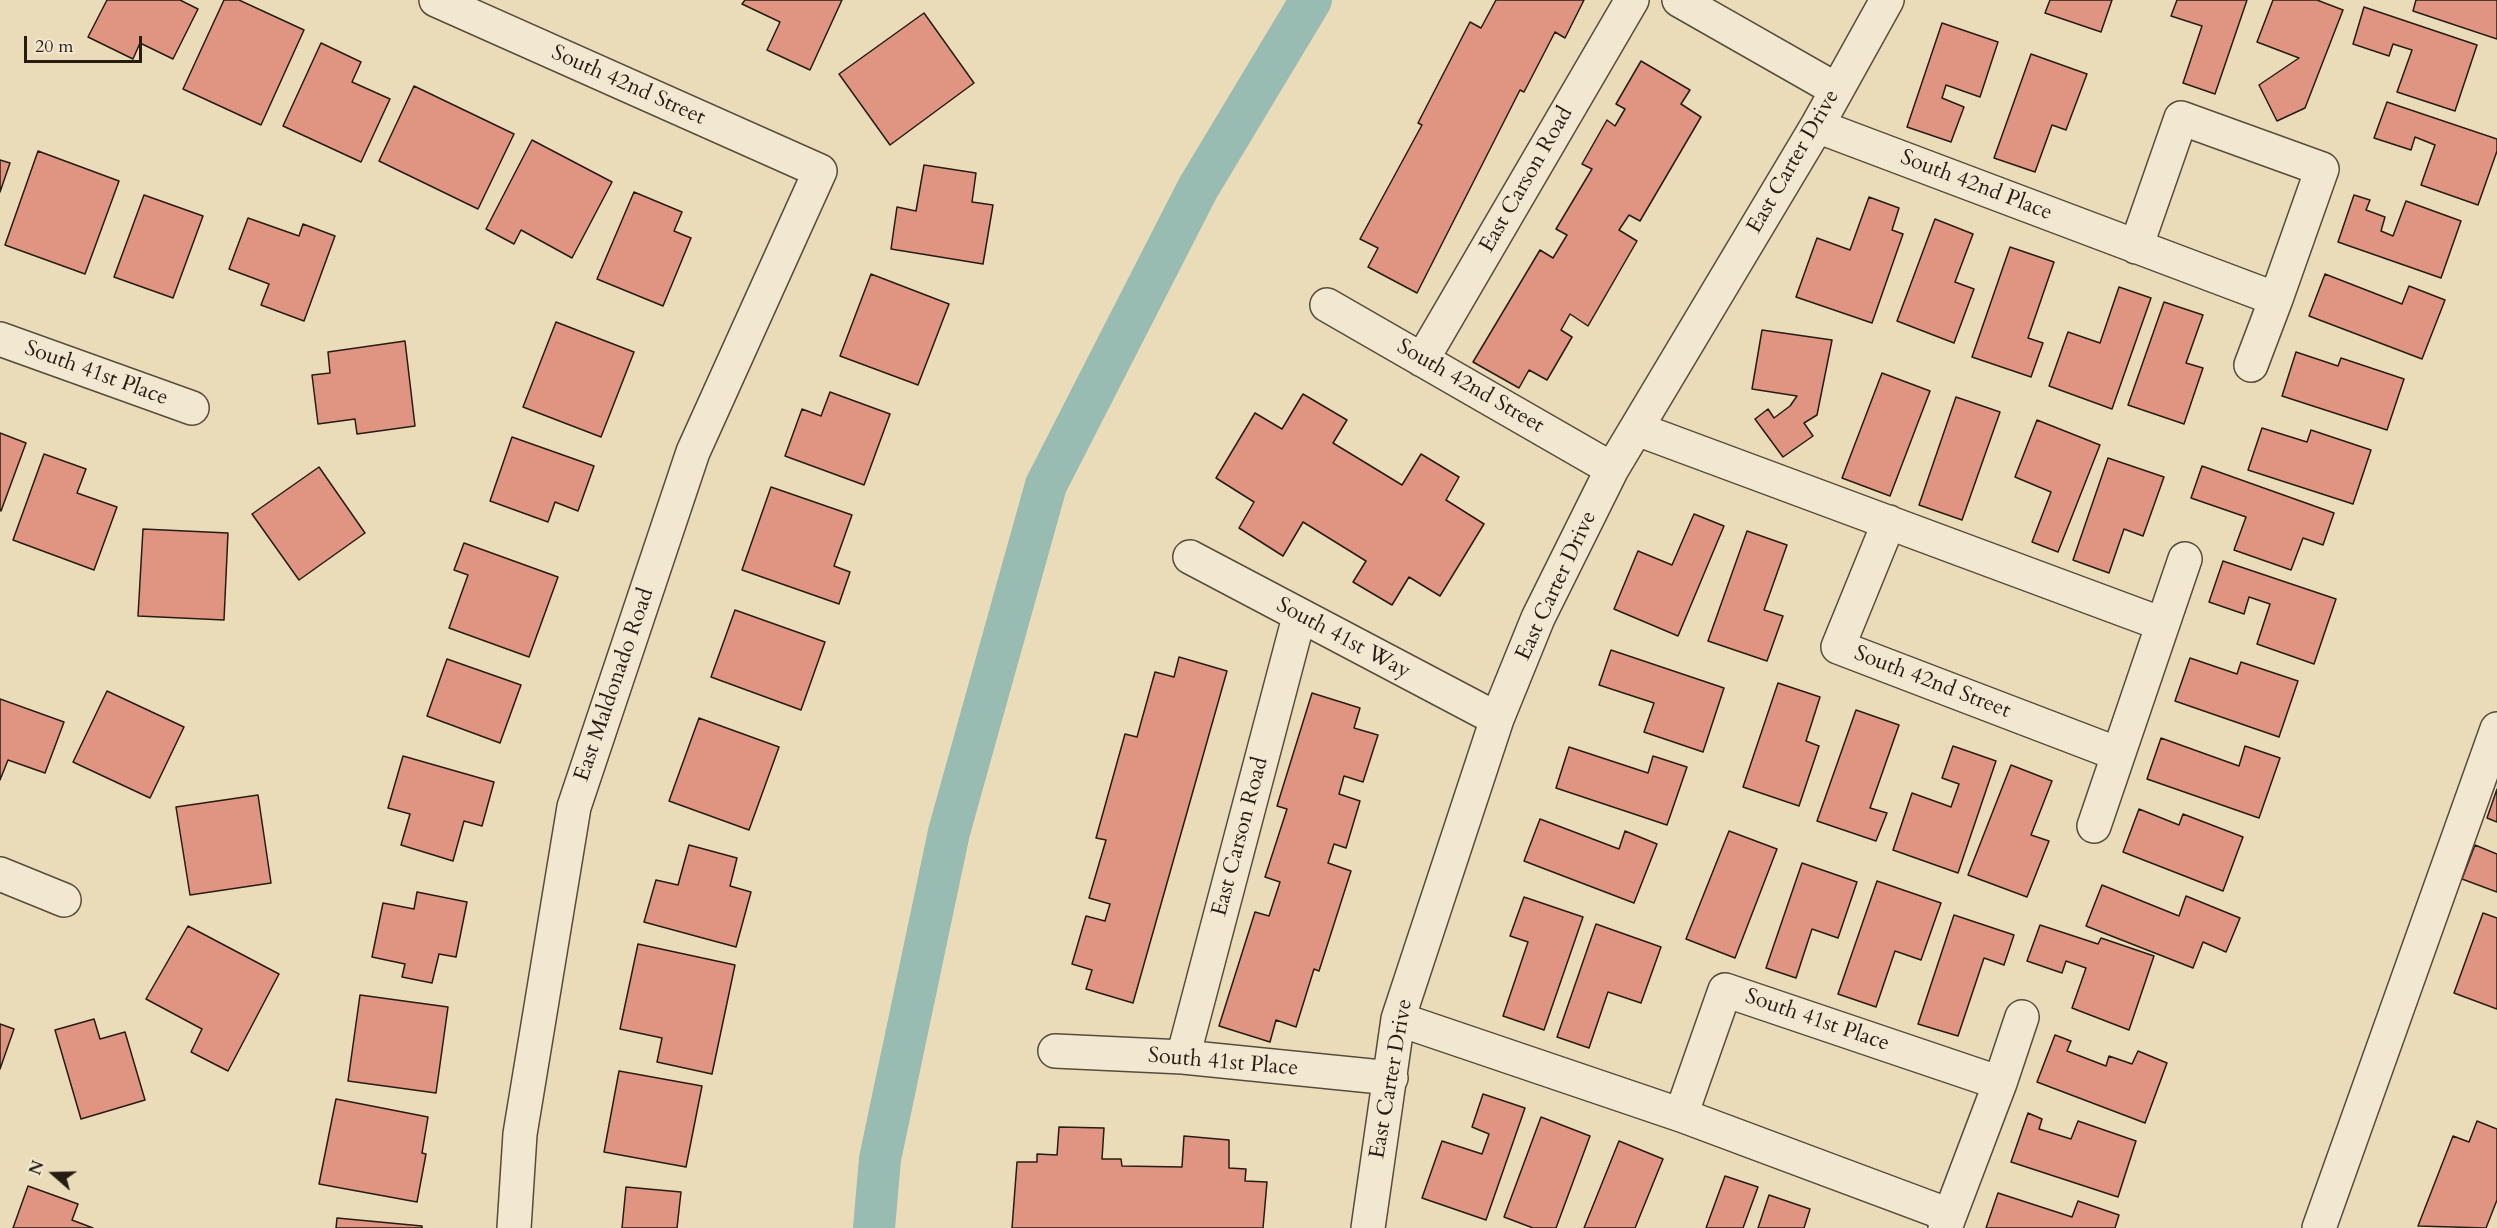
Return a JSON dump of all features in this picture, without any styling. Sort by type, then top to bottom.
[{"type":"street","name":"South 42nd Street","points":[[436,0],[820,171]]},
{"type":"street","name":"East Carson Road","points":[[1422,360],[1632,0]]},
{"type":"street","points":[[1678,0],[1837,90]]},
{"type":"street","name":"East Carter Drive","points":[[1368,1228],[1398,1019],[1497,719],[1539,618],[1612,469],[1817,126],[1887,0]]},
{"type":"street","points":[[2136,247],[2181,118],[2322,169],[2251,365]]},
{"type":"street","name":"South 42nd Place","points":[[1817,126],[2276,299]]},
{"type":"street","name":"East Maldonado Road","points":[[514,1228],[520,1134],[574,807],[693,452],[820,171]]},
{"type":"street","name":"South 42nd Street","points":[[1327,305],[1612,469]]},
{"type":"street","name":"South 41st Place","points":[[0,339],[192,408]]},
{"type":"street","points":[[1637,429],[2162,624]]},
{"type":"street","name":"South 42nd Street","points":[[1888,522],[1838,647],[2118,754]]},
{"type":"street","name":"South 41st Way","points":[[1190,557],[1497,719]]},
{"type":"street","points":[[2094,826],[2185,559]]},
{"type":"street","name":"East Carson Road","points":[[1183,1057],[1299,616]]},
{"type":"street","points":[[2319,1228],[2497,729]]},
{"type":"street","points":[[0,874],[64,900]]},
{"type":"street","name":"South 41st Place","points":[[1681,1115],[1725,990],[2000,1083]]},
{"type":"street","points":[[1398,1019],[1681,1115],[1947,1222],[2000,1083],[2022,1017]]},
{"type":"street","name":"South 41st Place","points":[[1055,1051],[1183,1057],[1391,1078]]},
{"type":"building","points":[[107,0],[180,0],[198,9],[173,59],[140,43],[133,59],[88,37]]},
{"type":"building","points":[[224,0],[239,0],[304,30],[261,125],[183,89]]},
{"type":"building","points":[[745,0],[842,0],[810,70],[767,50],[780,22],[742,4]]},
{"type":"building","points":[[1496,0],[1584,0],[1565,38],[1555,32],[1524,92],[1520,90],[1417,293],[1368,267],[1378,248],[1360,239],[1422,125],[1418,123],[1470,22],[1481,28]]},
{"type":"building","points":[[2050,0],[2112,0],[2101,32],[2045,13]]},
{"type":"building","points":[[2177,0],[2247,0],[2215,94],[2183,83],[2202,26],[2171,16]]},
{"type":"building","points":[[2273,0],[2317,0],[2343,10],[2305,108],[2277,121],[2259,85],[2299,58],[2257,42]]},
{"type":"building","points":[[2416,0],[2497,0],[2497,39],[2413,11]]},
{"type":"building","points":[[2364,7],[2477,45],[2455,111],[2397,92],[2412,50],[2393,44],[2389,56],[2353,44]]},
{"type":"building","points":[[924,13],[974,83],[890,145],[839,74]]},
{"type":"building","points":[[1942,23],[1998,42],[1980,97],[1946,85],[1942,98],[1964,107],[1951,142],[1907,127]]},
{"type":"building","points":[[321,43],[361,62],[352,82],[390,99],[361,162],[283,126]]},
{"type":"building","points":[[2031,54],[2087,74],[2066,130],[2052,125],[2035,172],[1994,158]]},
{"type":"building","points":[[1641,61],[1690,90],[1681,104],[1701,117],[1640,221],[1629,215],[1619,230],[1637,241],[1588,326],[1570,314],[1561,330],[1572,337],[1547,380],[1529,370],[1519,388],[1473,362],[1540,250],[1553,258],[1567,235],[1556,229],[1592,169],[1582,164],[1607,120],[1615,126],[1625,109],[1616,104]]},
{"type":"building","points":[[414,86],[514,134],[478,209],[379,161]]},
{"type":"building","points":[[2387,102],[2497,139],[2497,151],[2478,205],[2421,185],[2435,145],[2415,137],[2411,150],[2374,138]]},
{"type":"building","points":[[532,140],[612,182],[572,258],[521,230],[514,244],[486,229]]},
{"type":"building","points":[[38,151],[119,181],[85,274],[5,245]]},
{"type":"building","points":[[0,160],[10,163],[0,192]]},
{"type":"building","points":[[924,165],[976,173],[972,202],[993,205],[983,264],[891,249],[897,207],[916,211]]},
{"type":"building","points":[[634,192],[682,212],[674,231],[691,238],[663,306],[597,279]]},
{"type":"building","points":[[144,195],[203,216],[173,298],[114,277]]},
{"type":"building","points":[[2354,195],[2370,200],[2366,210],[2385,217],[2381,231],[2393,236],[2406,201],[2461,221],[2441,278],[2338,242]]},
{"type":"building","points":[[1869,197],[1899,208],[1892,230],[1903,234],[1872,323],[1796,297],[1817,238],[1850,250]]},
{"type":"building","points":[[248,218],[299,236],[303,224],[335,236],[304,321],[261,305],[269,284],[229,269]]},
{"type":"building","points":[[1935,219],[1973,234],[1955,282],[1974,289],[1954,343],[1897,321]]},
{"type":"building","points":[[2010,247],[2054,262],[2028,338],[2043,343],[2031,377],[1972,357]]},
{"type":"building","points":[[871,274],[949,304],[918,385],[840,356]]},
{"type":"building","points":[[2325,274],[2402,304],[2409,286],[2445,300],[2422,359],[2309,316]]},
{"type":"building","points":[[2119,287],[2151,298],[2112,409],[2049,386],[2068,332],[2100,343]]},
{"type":"building","points":[[2164,302],[2203,315],[2186,363],[2203,368],[2184,424],[2128,405]]},
{"type":"building","points":[[556,322],[634,352],[601,437],[523,407]]},
{"type":"building","points":[[1762,330],[1832,340],[1817,415],[1804,423],[1813,436],[1783,457],[1755,419],[1768,409],[1774,418],[1790,406],[1797,396],[1752,389]]},
{"type":"building","points":[[405,341],[415,426],[357,434],[355,419],[318,424],[312,375],[330,373],[328,352]]},
{"type":"building","points":[[2296,352],[2338,366],[2341,358],[2404,379],[2387,430],[2282,396]]},
{"type":"building","points":[[1882,373],[1930,391],[1890,496],[1842,478]]},
{"type":"building","points":[[830,392],[890,414],[864,485],[785,456],[802,409],[821,416]]},
{"type":"building","points":[[1303,394],[1347,420],[1333,443],[1402,485],[1421,454],[1459,477],[1446,500],[1484,524],[1440,596],[1409,577],[1392,605],[1353,582],[1366,561],[1303,522],[1283,556],[1239,528],[1254,502],[1216,478],[1255,413],[1282,429]]},
{"type":"building","points":[[1956,397],[2000,412],[1962,520],[1919,505]]},
{"type":"building","points":[[2037,420],[2100,445],[2058,552],[2032,542],[2051,492],[2015,477]]},
{"type":"building","points":[[2262,428],[2307,442],[2311,430],[2371,450],[2353,504],[2248,470]]},
{"type":"building","points":[[0,433],[26,443],[1,511],[0,510]]},
{"type":"building","points":[[512,437],[594,466],[578,511],[555,502],[548,522],[490,501]]},
{"type":"building","points":[[44,454],[86,469],[77,493],[117,507],[94,570],[13,540]]},
{"type":"building","points":[[2108,458],[2164,477],[2143,536],[2124,529],[2109,573],[2073,560]]},
{"type":"building","points":[[2202,466],[2334,513],[2323,545],[2303,538],[2291,570],[2234,550],[2246,517],[2191,498]]},
{"type":"building","points":[[319,467],[365,533],[299,580],[252,514]]},
{"type":"building","points":[[771,487],[852,515],[834,566],[850,572],[839,604],[742,570]]},
{"type":"building","points":[[1694,514],[1724,526],[1678,636],[1614,609],[1638,551],[1672,565]]},
{"type":"building","points":[[143,529],[228,533],[224,620],[138,616]]},
{"type":"building","points":[[1747,531],[1787,545],[1764,610],[1783,616],[1767,661],[1708,641]]},
{"type":"building","points":[[464,543],[558,577],[529,657],[449,628],[468,575],[454,570]]},
{"type":"building","points":[[2223,561],[2336,599],[2314,664],[2257,644],[2270,604],[2249,597],[2244,614],[2209,602]]},
{"type":"building","points":[[735,610],[825,642],[801,710],[711,677]]},
{"type":"building","points":[[1611,650],[1724,688],[1703,752],[1644,732],[1654,703],[1599,685]]},
{"type":"building","points":[[1179,657],[1227,671],[1133,1003],[1086,989],[1092,970],[1072,964],[1086,916],[1105,921],[1110,904],[1089,898],[1106,840],[1096,838],[1125,734],[1137,737],[1155,672],[1174,677]]},
{"type":"building","points":[[2190,658],[2237,674],[2241,662],[2298,681],[2279,737],[2175,701]]},
{"type":"building","points":[[447,659],[521,685],[500,743],[427,716]]},
{"type":"building","points":[[1778,683],[1820,697],[1806,741],[1819,746],[1799,806],[1743,787]]},
{"type":"building","points":[[107,691],[184,727],[150,798],[73,762]]},
{"type":"building","points":[[1312,693],[1360,708],[1354,728],[1378,735],[1363,782],[1344,776],[1339,794],[1360,801],[1346,848],[1334,844],[1328,863],[1351,871],[1319,971],[1314,969],[1296,1027],[1276,1020],[1270,1042],[1219,1026],[1255,912],[1269,916],[1280,882],[1265,877],[1287,809],[1277,806]]},
{"type":"building","points":[[0,699],[64,722],[45,773],[8,760],[0,780]]},
{"type":"building","points":[[1856,710],[1899,725],[1870,808],[1887,813],[1876,841],[1817,821]]},
{"type":"building","points":[[699,718],[779,747],[749,830],[669,801]]},
{"type":"building","points":[[2161,738],[2239,766],[2245,746],[2280,758],[2259,818],[2147,779]]},
{"type":"building","points":[[1953,746],[1996,761],[1958,873],[1893,850],[1912,793],[1951,807],[1959,784],[1942,778]]},
{"type":"building","points":[[1569,747],[1648,773],[1653,756],[1687,767],[1667,825],[1556,788]]},
{"type":"building","points":[[403,756],[494,782],[482,826],[464,821],[453,861],[401,845],[410,814],[388,808]]},
{"type":"building","points":[[2011,765],[2052,781],[2031,835],[2049,841],[2027,897],[1968,875]]},
{"type":"building","points":[[2497,789],[2497,822],[2487,818]]},
{"type":"building","points":[[258,795],[271,883],[190,895],[176,807]]},
{"type":"building","points":[[2139,809],[2179,825],[2183,814],[2243,837],[2223,891],[2123,852]]},
{"type":"building","points":[[1540,819],[1619,849],[1625,831],[1657,844],[1634,903],[1524,861]]},
{"type":"building","points":[[1729,831],[1777,849],[1735,958],[1686,939]]},
{"type":"building","points":[[689,845],[737,858],[730,886],[751,892],[736,947],[644,922],[656,880],[678,885]]},
{"type":"building","points":[[2475,845],[2497,854],[2497,892],[2462,879]]},
{"type":"building","points":[[1802,863],[1857,882],[1838,938],[1812,929],[1796,978],[1766,968]]},
{"type":"building","points":[[1877,881],[1941,903],[1921,960],[1895,951],[1876,1007],[1838,994]]},
{"type":"building","points":[[2102,885],[2179,916],[2186,896],[2240,918],[2226,952],[2203,942],[2193,968],[2086,926]]},
{"type":"building","points":[[417,892],[467,902],[456,957],[439,954],[432,983],[402,977],[405,964],[372,957],[383,903],[414,909]]},
{"type":"building","points":[[1524,897],[1583,917],[1544,1030],[1503,1016],[1528,942],[1510,936]]},
{"type":"building","points":[[2483,913],[2497,918],[2497,1009],[2454,993]]},
{"type":"building","points":[[1954,915],[2014,935],[2004,965],[1984,958],[1958,1036],[1918,1024]]},
{"type":"building","points":[[1596,924],[1661,947],[1641,1003],[1608,992],[1589,1048],[1557,1037]]},
{"type":"building","points":[[2040,925],[2098,944],[2101,938],[2154,956],[2129,1030],[2072,1008],[2086,968],[2066,961],[2062,973],[2027,961]]},
{"type":"building","points":[[188,926],[279,974],[228,1071],[191,1052],[202,1029],[146,999]]},
{"type":"building","points":[[638,944],[735,965],[712,1074],[657,1062],[662,1038],[620,1029]]},
{"type":"building","points":[[360,995],[448,1007],[436,1093],[348,1081]]},
{"type":"building","points":[[94,1019],[100,1039],[125,1032],[145,1100],[81,1119],[55,1030]]},
{"type":"building","points":[[0,1024],[14,1029],[0,1069]]},
{"type":"building","points":[[2055,1035],[2071,1041],[2067,1051],[2106,1066],[2109,1056],[2132,1064],[2138,1051],[2167,1063],[2145,1123],[2037,1082]]},
{"type":"building","points":[[619,1071],[702,1086],[686,1167],[604,1152]]},
{"type":"building","points":[[1483,1094],[1525,1108],[1486,1220],[1422,1198],[1442,1141],[1482,1154],[1489,1134],[1472,1127]]},
{"type":"building","points":[[336,1099],[428,1117],[422,1153],[426,1154],[417,1202],[319,1184]]},
{"type":"building","points":[[2028,1113],[2042,1119],[2039,1129],[2071,1139],[2078,1121],[2136,1141],[2118,1197],[2011,1162]]},
{"type":"building","points":[[1541,1117],[1590,1136],[1556,1228],[1533,1228],[1504,1217]]},
{"type":"building","points":[[2477,1121],[2497,1129],[2497,1200],[2486,1228],[2418,1226],[2453,1136],[2469,1142]]},
{"type":"building","points":[[1059,1127],[1104,1128],[1102,1159],[1121,1159],[1122,1166],[1182,1167],[1184,1136],[1229,1140],[1229,1168],[1246,1169],[1245,1181],[1267,1182],[1263,1228],[1012,1228],[1017,1162],[1037,1162],[1037,1154],[1057,1155]]},
{"type":"building","points":[[1619,1141],[1663,1159],[1635,1228],[1584,1228]]},
{"type":"building","points":[[1725,1176],[1758,1187],[1743,1228],[1706,1228]]},
{"type":"building","points":[[28,1186],[78,1204],[72,1220],[93,1228],[13,1228]]},
{"type":"building","points":[[626,1187],[681,1192],[677,1228],[622,1228]]},
{"type":"building","points":[[1998,1193],[2072,1217],[2078,1201],[2119,1215],[2115,1228],[1986,1228]]},
{"type":"building","points":[[1769,1195],[1810,1209],[1804,1228],[1758,1228]]},
{"type":"building","points":[[337,1218],[422,1226],[422,1228],[336,1228]]},
{"type":"waterway","points":[[874,1228],[880,1159],[949,832],[1046,485],[1198,188],[1311,0]]}]
